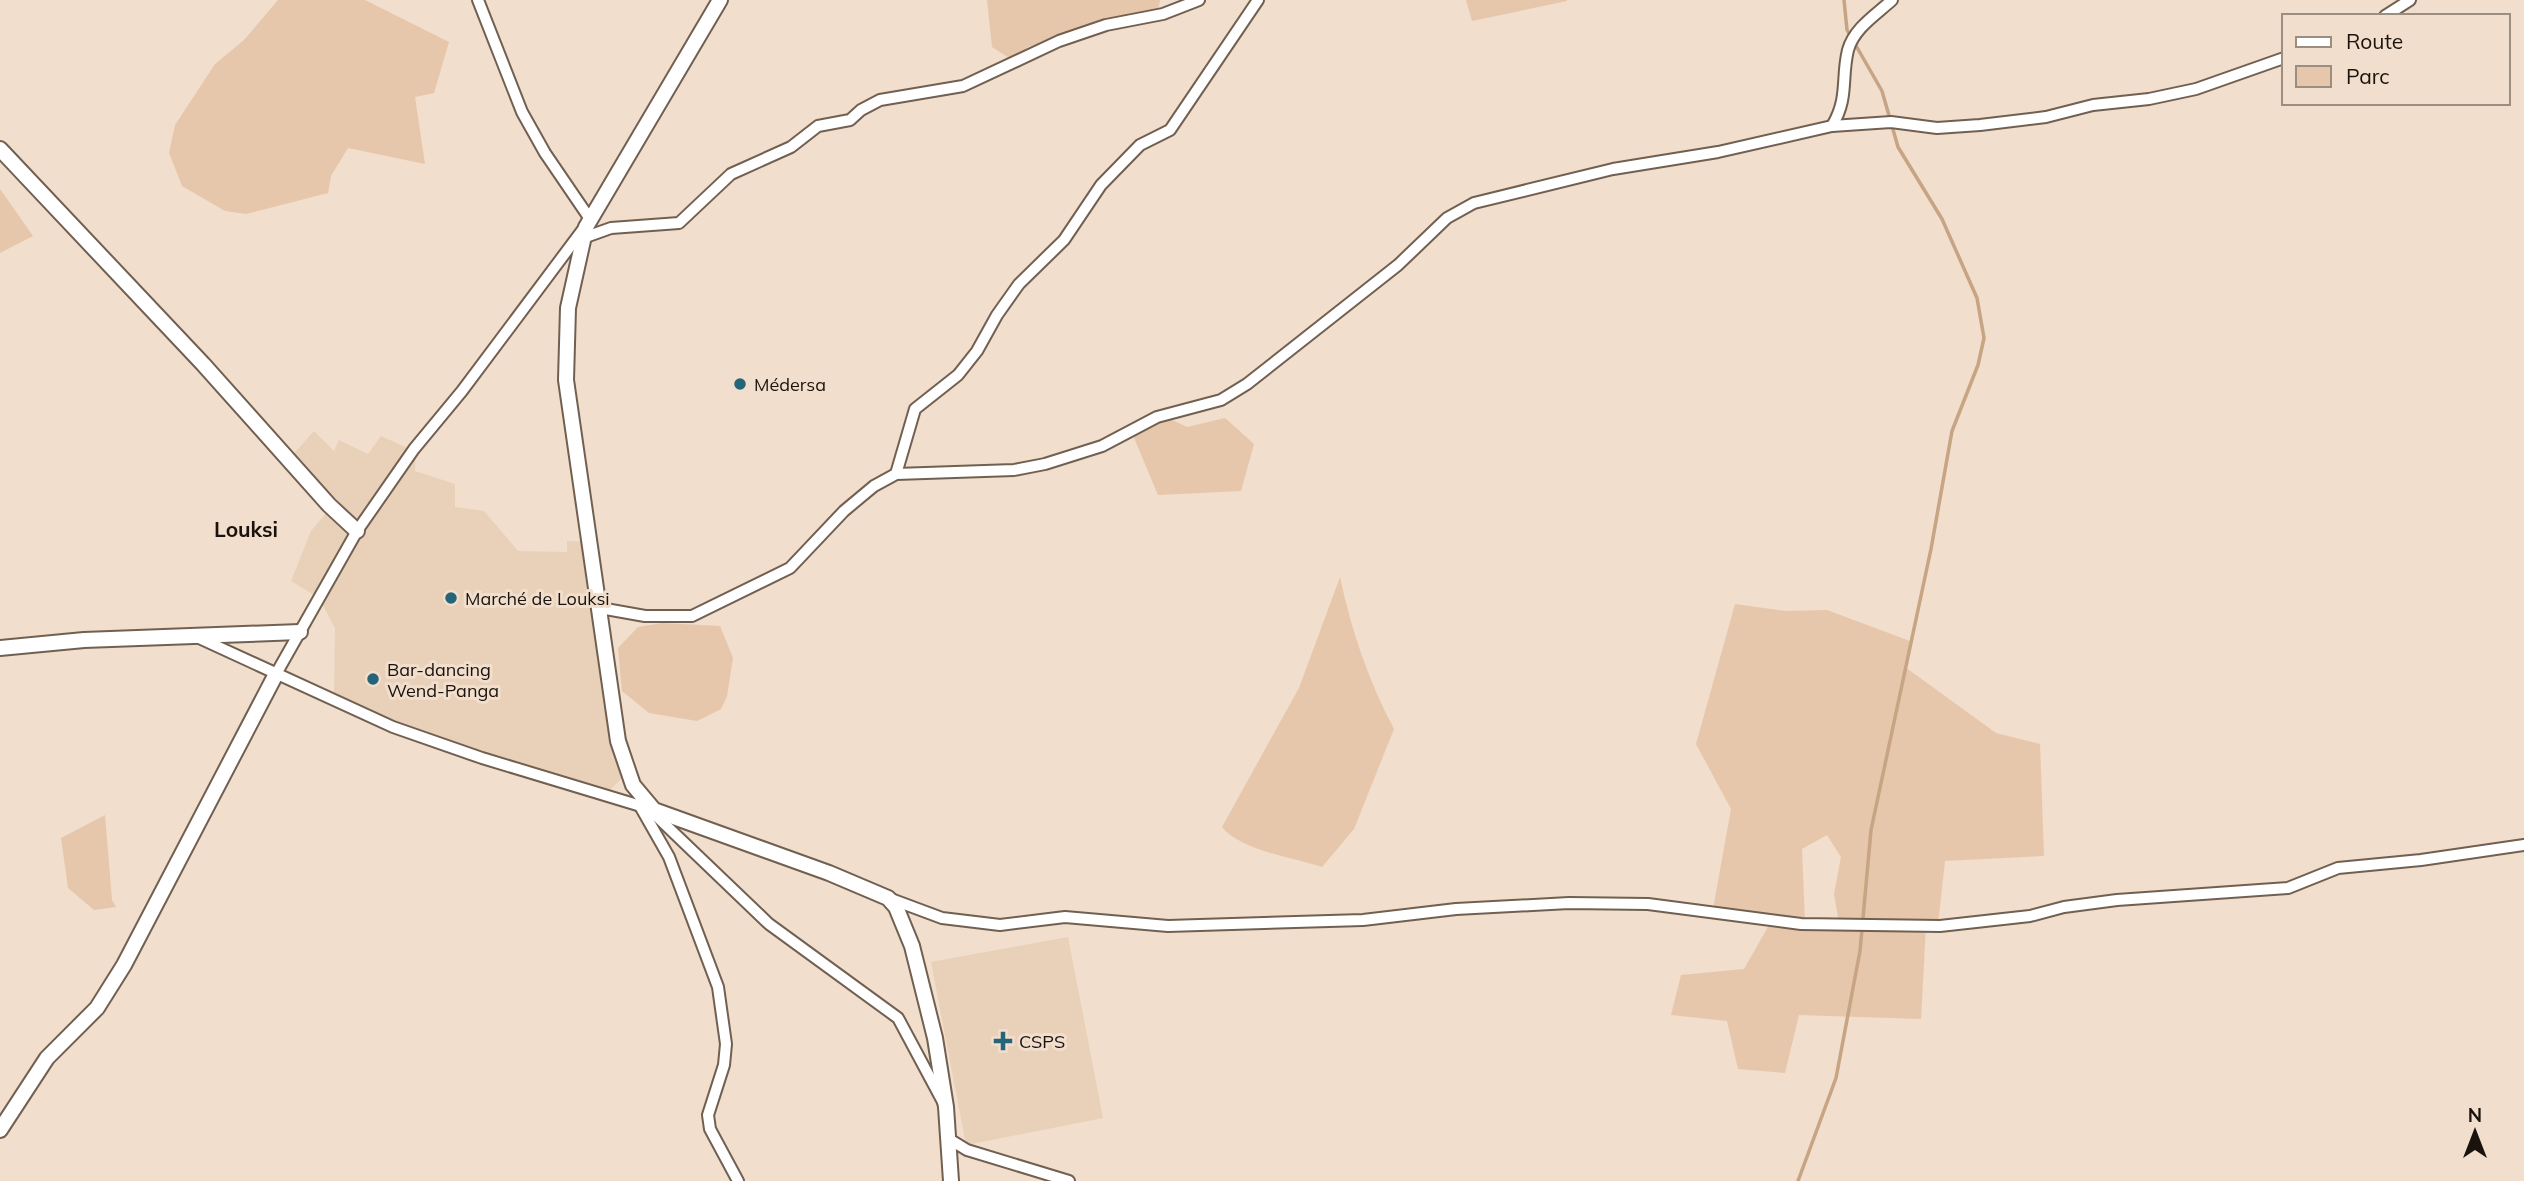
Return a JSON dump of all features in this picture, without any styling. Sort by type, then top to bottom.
[{"type":"street","points":[[478,0],[522,112],[586,228],[568,308],[566,380],[613,716],[624,765],[669,858],[718,987],[726,1044],[724,1065],[708,1115],[710,1129],[738,1181]]},
{"type":"street","points":[[0,1130],[47,1058],[97,1008],[124,965],[276,674],[357,531],[414,449],[462,391],[586,228],[720,0]]},
{"type":"street","points":[[586,228],[679,223],[731,174],[791,147],[818,126],[850,120],[860,110],[880,100],[963,86],[1059,41],[1106,25],[1163,13],[1199,0]]},
{"type":"street","points":[[896,474],[909,419],[915,410],[958,375],[977,351],[997,315],[1019,284],[1064,240],[1101,185],[1140,145],[1170,130],[1258,0]]},
{"type":"street","points":[[1832,126],[1844,98],[1848,50],[1862,26],[1892,0]]},
{"type":"street","points":[[2388,14],[2410,0]]},
{"type":"street","points":[[600,608],[645,616],[692,616],[790,568],[844,511],[874,486],[896,474],[1014,470],[1045,464],[1102,446],[1157,417],[1221,400],[1247,384],[1398,265],[1447,218],[1474,203],[1613,169],[1718,152],[1832,126],[1891,122],[1937,128],[2017,121],[2071,109],[2149,99],[2196,89],[2282,59]]},
{"type":"street","points":[[0,149],[203,364],[329,505],[357,531]]},
{"type":"street","points":[[0,648],[84,640],[300,632]]},
{"type":"street","points":[[193,636],[393,727],[482,758],[647,808],[942,918],[1000,925],[1065,917],[1168,926],[1363,920],[1456,909],[1569,903],[1648,904],[1801,923],[1940,926],[2030,916],[2064,906],[2117,900],[2288,888],[2338,868],[2421,860],[2524,845]]},
{"type":"street","points":[[647,808],[769,924],[898,1018],[946,1107]]},
{"type":"street","points":[[888,898],[903,918],[922,981],[946,1107],[951,1181]]},
{"type":"street","points":[[949,1139],[967,1150],[1069,1181]]},
{"type":"shaded area","points":[[314,431],[334,451],[339,440],[368,454],[381,436],[416,452],[415,471],[455,484],[455,507],[484,511],[518,551],[567,552],[567,541],[592,542],[621,719],[635,765],[606,794],[516,767],[334,700],[335,628],[319,598],[291,581],[311,531],[332,506],[289,459]]},
{"type":"shaded area","points":[[1068,937],[1103,1118],[966,1145],[931,962]]},
{"type":"green space","points":[[278,0],[365,0],[449,42],[434,93],[415,97],[425,164],[348,148],[331,176],[328,193],[246,214],[225,211],[182,186],[169,153],[175,125],[215,64],[244,40]]},
{"type":"green space","points":[[987,0],[1160,0],[1158,12],[1028,47],[1014,61],[992,47]]},
{"type":"green space","points":[[1466,0],[1567,0],[1567,1],[1472,21]]},
{"type":"green space","points":[[0,189],[33,236],[0,253]]},
{"type":"green space","points":[[1225,418],[1254,444],[1241,491],[1158,495],[1132,433],[1155,421],[1170,419],[1187,427]]},
{"type":"green space","points":[[1340,577],[1362,655],[1394,729],[1354,829],[1322,867],[1241,842],[1222,827],[1299,688]]},
{"type":"green space","points":[[1735,604],[1786,611],[1827,610],[1910,641],[1905,667],[1996,733],[2040,744],[2044,856],[1945,861],[1938,924],[1926,925],[1921,1019],[1799,1015],[1785,1073],[1738,1069],[1727,1021],[1671,1015],[1681,975],[1744,969],[1773,918],[1713,909],[1731,809],[1696,744]],"holes":[[[1827,835],[1841,857],[1834,894],[1839,923],[1805,923],[1802,849]]]},
{"type":"green space","points":[[662,623],[720,626],[733,658],[727,696],[721,709],[697,721],[649,713],[622,691],[618,648],[638,627]]},
{"type":"green space","points":[[105,815],[112,900],[116,907],[94,910],[68,888],[61,838]]},
{"type":"waterway","points":[[1798,1181],[1836,1078],[1860,951],[1871,830],[1931,549],[1952,431],[1978,365],[1984,338],[1977,298],[1942,219],[1898,147],[1882,91],[1847,30],[1844,0]]},
{"type":"place","name":"Médersa","points":[[740,384]]},
{"type":"place","name":"Marché de Louksi","points":[[451,598]]},
{"type":"place","name":"Bar-dancing Wend-Panga","points":[[373,679]]},
{"type":"place","name":"CSPS","points":[[1003,1041]]},
{"type":"district","name":"Louksi","points":[[246,529]]}]
